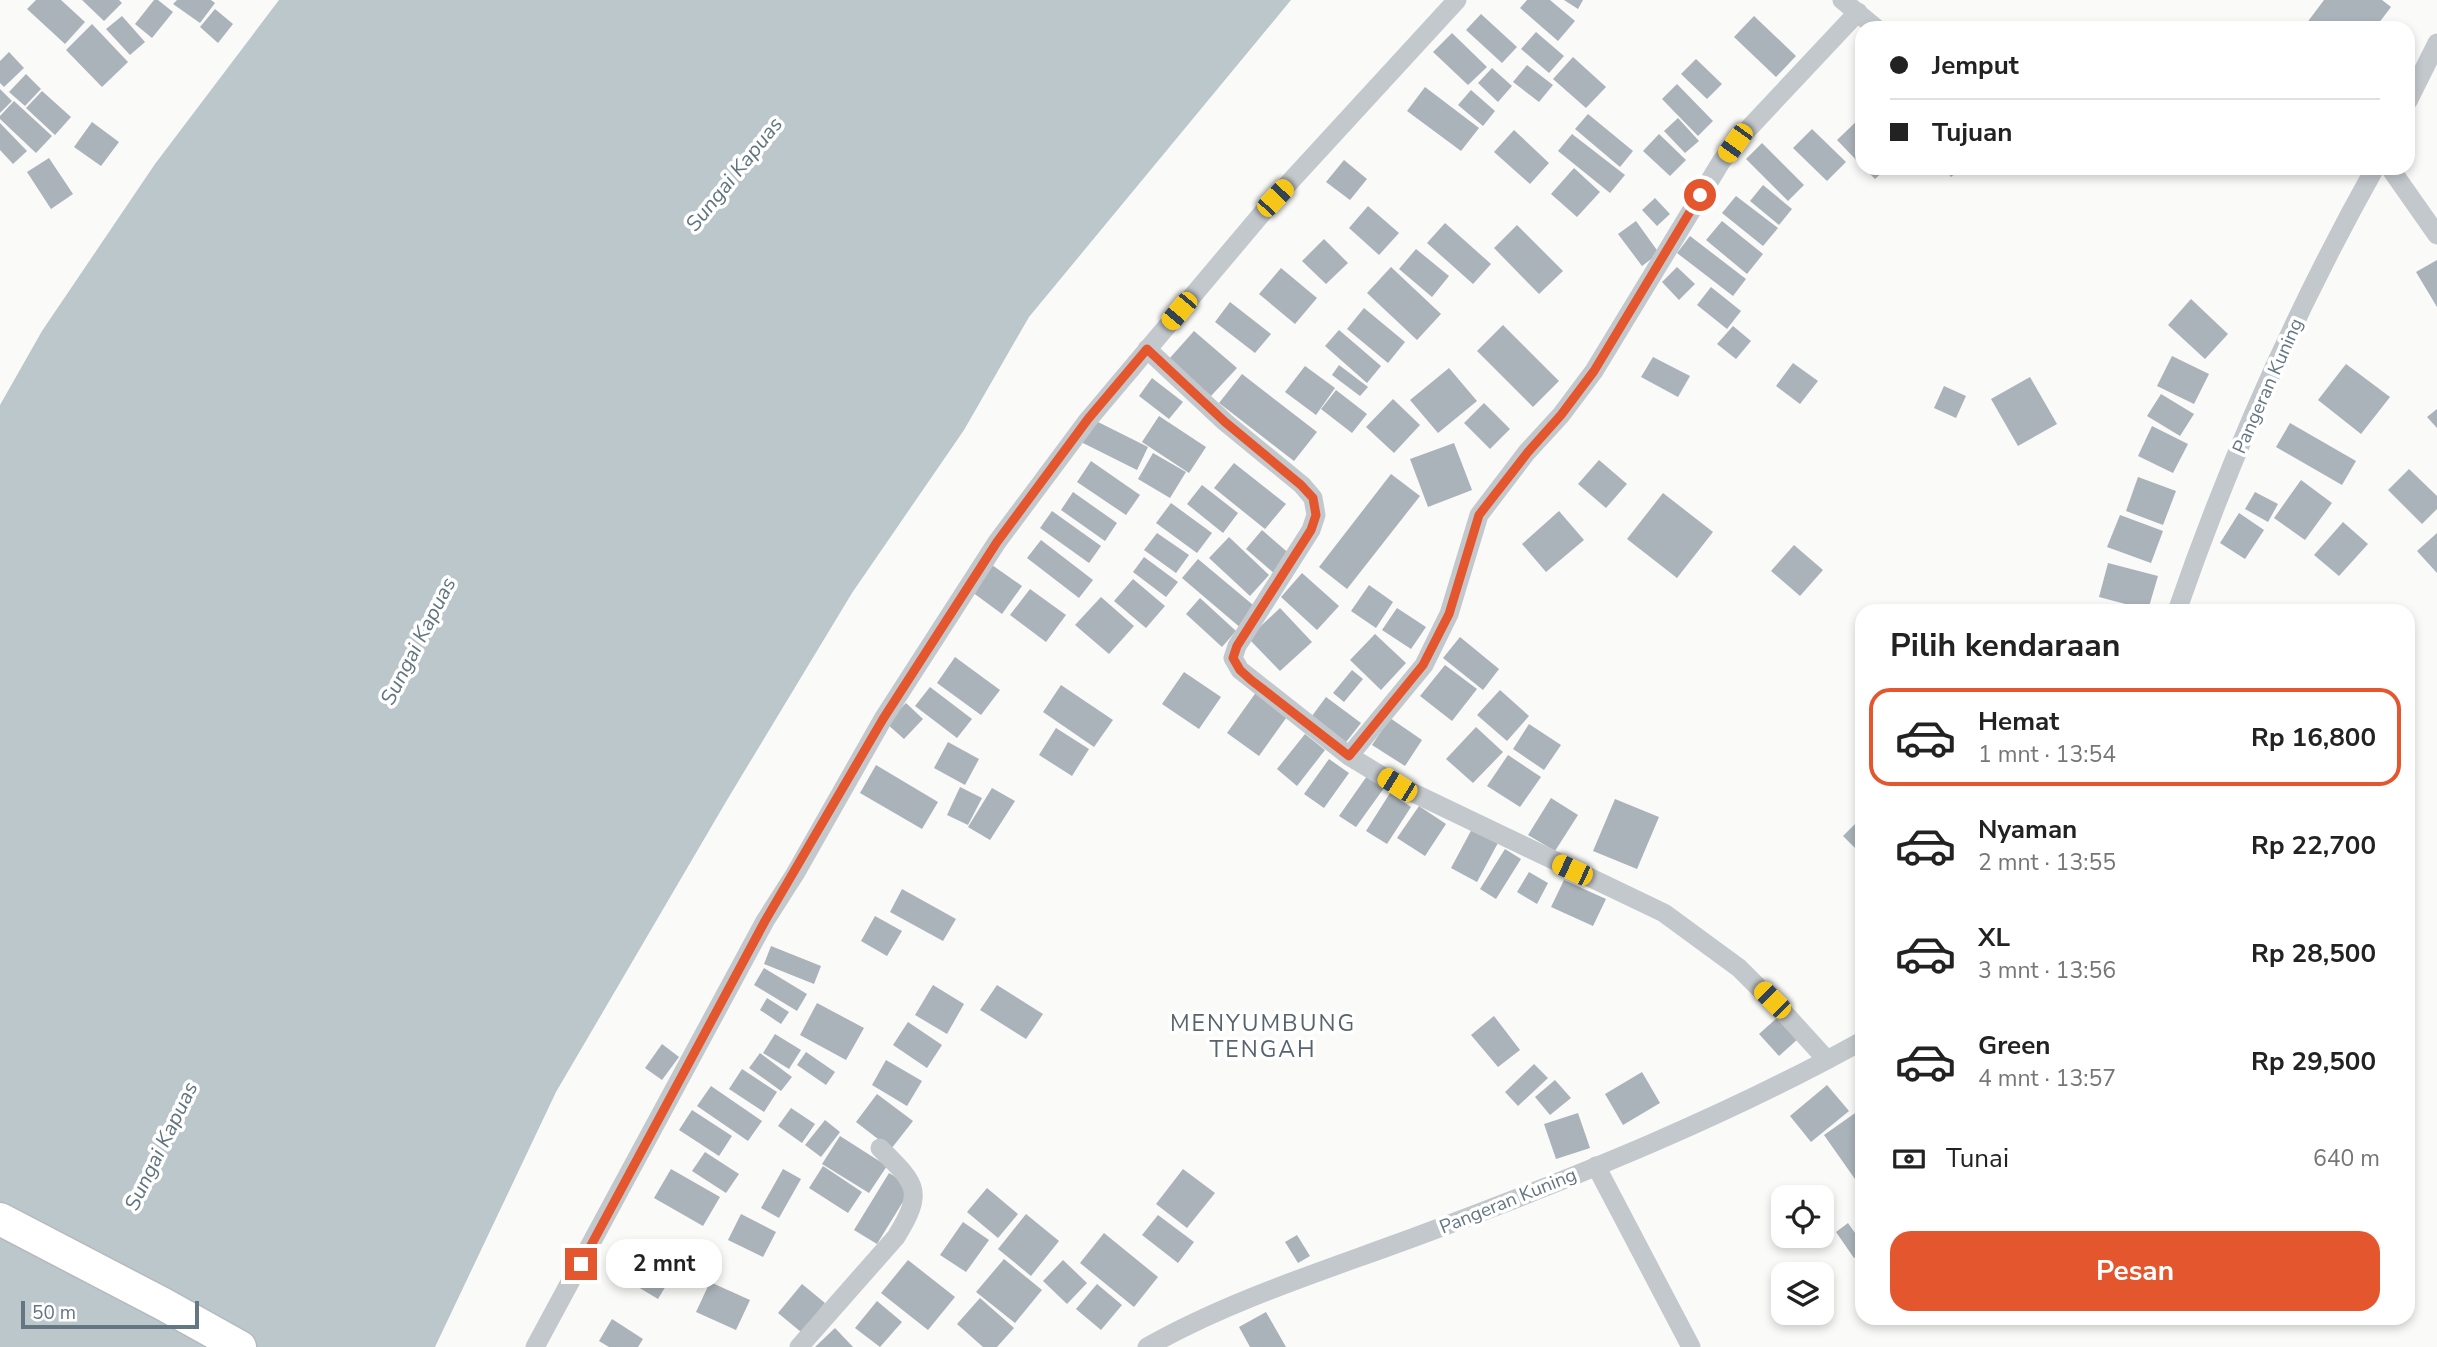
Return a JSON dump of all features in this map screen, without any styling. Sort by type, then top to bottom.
[{"type":"main road","points":[[0,1219],[240,1347]]},
{"type":"street","points":[[535,1347],[765,921],[883,719],[997,542],[1088,419],[1275,198],[1457,0]]},
{"type":"street","points":[[1349,756],[1423,665],[1449,614],[1479,515],[1594,371],[1714,172],[1735,143],[1850,6],[1868,21]]},
{"type":"street","points":[[2415,88],[2437,43]]},
{"type":"street","name":"Pangeran Kuning","points":[[2179,604],[2199,548],[2261,397],[2336,239],[2371,175]]},
{"type":"street","points":[[2395,175],[2437,235]]},
{"type":"street","points":[[1147,349],[1225,422],[1313,498],[1316,515],[1311,530],[1237,646],[1233,658],[1240,670],[1349,756],[1397,785],[1664,913],[1740,968],[1827,1060]]},
{"type":"street","name":"Pangeran Kuning","points":[[1147,1347],[1178,1329],[1271,1291],[1449,1224],[1692,1127],[1855,1045]]},
{"type":"street","points":[[799,1347],[896,1237],[908,1218],[914,1190],[908,1177],[880,1149]]},
{"type":"street","points":[[1596,1166],[1691,1347]]},
{"type":"water","name":"Sungai Kapuas","points":[[279,0],[1291,0],[1029,317],[964,430],[852,593],[556,1092],[435,1347],[0,1347],[0,405],[42,331],[155,164]]},
{"type":"building","points":[[36,0],[61,0],[85,22],[65,44],[27,9]]},
{"type":"building","points":[[82,0],[119,0],[122,3],[104,21]]},
{"type":"building","points":[[154,0],[158,0],[173,12],[152,38],[135,24]]},
{"type":"building","points":[[177,0],[211,0],[215,3],[200,23],[173,4]]},
{"type":"building","points":[[1527,0],[1550,0],[1575,21],[1558,41],[1520,8]]},
{"type":"building","points":[[1564,0],[1583,0],[1578,9]]},
{"type":"building","points":[[2324,0],[2382,0],[2391,7],[2380,21],[2308,21]]},
{"type":"building","points":[[215,9],[233,24],[218,43],[200,27]]},
{"type":"building","points":[[1481,14],[1517,47],[1502,63],[1466,30]]},
{"type":"building","points":[[122,16],[145,42],[130,55],[106,29]]},
{"type":"building","points":[[1754,16],[1796,56],[1776,77],[1734,37]]},
{"type":"building","points":[[92,24],[128,62],[102,87],[66,50]]},
{"type":"building","points":[[1536,32],[1564,56],[1549,73],[1521,49]]},
{"type":"building","points":[[1452,33],[1487,67],[1468,85],[1433,52]]},
{"type":"building","points":[[9,52],[24,68],[4,87],[0,83],[0,61]]},
{"type":"building","points":[[1573,57],[1606,87],[1586,108],[1553,79]]},
{"type":"building","points":[[1696,59],[1722,84],[1707,99],[1681,74]]},
{"type":"building","points":[[1527,65],[1553,85],[1539,102],[1513,82]]},
{"type":"building","points":[[1492,68],[1512,86],[1498,102],[1478,83]]},
{"type":"building","points":[[26,74],[41,89],[25,106],[9,92]]},
{"type":"building","points":[[1677,84],[1713,121],[1698,136],[1662,99]]},
{"type":"building","points":[[1425,87],[1479,128],[1461,151],[1407,111]]},
{"type":"building","points":[[0,89],[12,101],[0,113]]},
{"type":"building","points":[[1471,90],[1495,111],[1483,126],[1458,105]]},
{"type":"building","points":[[42,91],[71,117],[55,135],[26,108]]},
{"type":"building","points":[[14,101],[52,136],[36,153],[0,119]]},
{"type":"building","points":[[1588,114],[1633,151],[1620,167],[1575,129]]},
{"type":"building","points":[[1678,118],[1699,141],[1685,153],[1664,131]]},
{"type":"building","points":[[92,122],[119,142],[101,166],[74,147]]},
{"type":"building","points":[[0,123],[27,151],[13,164],[0,150]]},
{"type":"building","points":[[1855,123],[1855,159],[1837,140]]},
{"type":"building","points":[[1812,129],[1846,162],[1827,181],[1793,148]]},
{"type":"building","points":[[1514,130],[1549,163],[1530,184],[1494,152]]},
{"type":"building","points":[[1572,134],[1625,175],[1610,193],[1558,151]]},
{"type":"building","points":[[1659,134],[1686,160],[1670,176],[1643,151]]},
{"type":"building","points":[[1762,143],[1804,185],[1788,201],[1746,159]]},
{"type":"building","points":[[49,158],[73,194],[51,209],[27,172]]},
{"type":"building","points":[[1344,160],[1367,179],[1350,200],[1326,182]]},
{"type":"building","points":[[1574,168],[1600,192],[1577,217],[1551,194]]},
{"type":"building","points":[[1763,185],[1792,209],[1779,225],[1750,201]]},
{"type":"building","points":[[1736,196],[1778,228],[1763,246],[1722,213]]},
{"type":"building","points":[[1655,198],[1670,214],[1657,226],[1642,210]]},
{"type":"building","points":[[1368,206],[1399,233],[1379,255],[1349,228]]},
{"type":"building","points":[[1636,221],[1659,253],[1642,266],[1618,234]]},
{"type":"building","points":[[1722,221],[1763,254],[1747,274],[1706,240]]},
{"type":"building","points":[[1445,223],[1491,264],[1473,284],[1427,243]]},
{"type":"building","points":[[1517,225],[1563,271],[1539,294],[1494,248]]},
{"type":"building","points":[[1690,236],[1746,279],[1733,296],[1677,253]]},
{"type":"building","points":[[1324,239],[1348,263],[1326,284],[1302,261]]},
{"type":"building","points":[[1416,249],[1449,276],[1432,297],[1399,269]]},
{"type":"building","points":[[2437,260],[2437,307],[2416,272]]},
{"type":"building","points":[[1391,267],[1441,314],[1417,340],[1367,293]]},
{"type":"building","points":[[1677,267],[1695,284],[1679,300],[1662,282]]},
{"type":"building","points":[[1281,268],[1317,298],[1295,324],[1259,294]]},
{"type":"building","points":[[1711,287],[1741,311],[1727,329],[1697,305]]},
{"type":"building","points":[[2191,299],[2228,334],[2205,359],[2168,325]]},
{"type":"building","points":[[1230,302],[1271,334],[1255,353],[1215,322]]},
{"type":"building","points":[[1364,308],[1405,342],[1388,363],[1347,329]]},
{"type":"building","points":[[1503,325],[1559,381],[1533,407],[1477,351]]},
{"type":"building","points":[[1733,326],[1751,341],[1736,359],[1717,344]]},
{"type":"building","points":[[1339,330],[1381,366],[1367,383],[1325,346]]},
{"type":"building","points":[[1194,331],[1237,368],[1211,396],[1169,359]]},
{"type":"building","points":[[2172,356],[2209,374],[2194,404],[2157,386]]},
{"type":"building","points":[[1653,357],[1690,376],[1678,397],[1641,377]]},
{"type":"building","points":[[1793,363],[1818,381],[1800,404],[1776,386]]},
{"type":"building","points":[[2346,364],[2390,397],[2361,434],[2318,400]]},
{"type":"building","points":[[1339,365],[1368,387],[1360,396],[1332,375]]},
{"type":"building","points":[[1305,366],[1335,388],[1316,415],[1285,392]]},
{"type":"building","points":[[1449,368],[1477,401],[1438,433],[1410,400]]},
{"type":"building","points":[[1242,374],[1317,432],[1294,461],[1219,403]]},
{"type":"building","points":[[2030,377],[2057,424],[2018,446],[1991,399]]},
{"type":"building","points":[[1152,378],[1183,402],[1169,419],[1139,396]]},
{"type":"building","points":[[1944,386],[1966,396],[1956,418],[1934,408]]},
{"type":"building","points":[[1336,390],[1367,414],[1352,433],[1321,409]]},
{"type":"building","points":[[2161,394],[2194,414],[2180,436],[2147,416]]},
{"type":"building","points":[[1393,399],[1420,425],[1394,453],[1366,427]]},
{"type":"building","points":[[1484,403],[1510,429],[1490,449],[1464,423]]},
{"type":"building","points":[[2437,409],[2437,428],[2427,417]]},
{"type":"building","points":[[1159,416],[1206,447],[1189,473],[1142,442]]},
{"type":"building","points":[[1092,419],[1148,447],[1137,470],[1081,442]]},
{"type":"building","points":[[2290,423],[2356,461],[2342,485],[2276,447]]},
{"type":"building","points":[[2152,426],[2188,444],[2173,473],[2138,456]]},
{"type":"building","points":[[1454,443],[1472,490],[1428,507],[1410,459]]},
{"type":"building","points":[[1153,453],[1186,472],[1170,498],[1138,479]]},
{"type":"building","points":[[1599,460],[1627,484],[1606,508],[1578,484]]},
{"type":"building","points":[[1091,461],[1140,495],[1126,515],[1077,482]]},
{"type":"building","points":[[1234,463],[1286,504],[1265,529],[1214,488]]},
{"type":"building","points":[[2409,469],[2437,496],[2437,509],[2422,524],[2388,490]]},
{"type":"building","points":[[1391,474],[1420,496],[1347,589],[1319,567]]},
{"type":"building","points":[[2138,477],[2176,491],[2163,525],[2126,511]]},
{"type":"building","points":[[2301,480],[2332,503],[2305,540],[2274,518]]},
{"type":"building","points":[[1202,485],[1238,513],[1223,533],[1187,504]]},
{"type":"building","points":[[1073,492],[1117,523],[1105,541],[1061,510]]},
{"type":"building","points":[[2255,492],[2278,504],[2268,522],[2245,509]]},
{"type":"building","points":[[1663,493],[1713,532],[1677,578],[1627,539]]},
{"type":"building","points":[[1171,503],[1212,533],[1197,553],[1156,523]]},
{"type":"building","points":[[1052,511],[1101,546],[1089,563],[1040,528]]},
{"type":"building","points":[[1559,511],[1584,540],[1546,572],[1522,544]]},
{"type":"building","points":[[2239,513],[2264,530],[2245,559],[2220,543]]},
{"type":"building","points":[[2120,515],[2163,531],[2151,563],[2107,547]]},
{"type":"building","points":[[2343,522],[2368,544],[2339,576],[2314,555]]},
{"type":"building","points":[[1262,530],[1292,556],[1276,575],[1246,549]]},
{"type":"building","points":[[1157,533],[1189,555],[1176,573],[1144,550]]},
{"type":"building","points":[[2437,533],[2437,573],[2417,551]]},
{"type":"building","points":[[1229,537],[1269,575],[1250,596],[1209,558]]},
{"type":"building","points":[[1041,540],[1093,580],[1079,598],[1027,558]]},
{"type":"building","points":[[1794,545],[1823,570],[1800,596],[1771,571]]},
{"type":"building","points":[[1144,557],[1178,582],[1166,597],[1133,572]]},
{"type":"building","points":[[1198,559],[1259,610],[1242,629],[1182,578]]},
{"type":"building","points":[[2108,563],[2158,576],[2150,604],[2125,604],[2099,597]]},
{"type":"building","points":[[992,565],[1022,586],[1002,614],[972,592]]},
{"type":"building","points":[[1302,573],[1339,606],[1317,630],[1281,597]]},
{"type":"building","points":[[1133,579],[1165,606],[1146,628],[1114,601]]},
{"type":"building","points":[[1369,585],[1393,602],[1376,628],[1351,611]]},
{"type":"building","points":[[1030,589],[1066,615],[1046,642],[1010,615]]},
{"type":"building","points":[[1101,597],[1134,626],[1109,654],[1075,625]]},
{"type":"building","points":[[1200,598],[1236,631],[1222,647],[1186,614]]},
{"type":"building","points":[[1280,608],[1312,642],[1280,671],[1248,638]]},
{"type":"building","points":[[1397,608],[1426,627],[1411,649],[1382,630]]},
{"type":"building","points":[[1375,634],[1406,663],[1381,690],[1350,660]]},
{"type":"building","points":[[1460,637],[1499,669],[1483,690],[1443,658]]},
{"type":"building","points":[[955,657],[1000,690],[981,715],[937,683]]},
{"type":"building","points":[[1445,665],[1477,689],[1452,721],[1420,696]]},
{"type":"building","points":[[1352,670],[1363,679],[1344,702],[1333,693]]},
{"type":"building","points":[[1184,672],[1221,697],[1199,729],[1162,704]]},
{"type":"building","points":[[1061,685],[1113,720],[1094,747],[1043,712]]},
{"type":"building","points":[[930,687],[972,719],[957,738],[915,706]]},
{"type":"building","points":[[1500,690],[1529,716],[1507,741],[1477,715]]},
{"type":"building","points":[[1257,691],[1289,714],[1259,756],[1227,733]]},
{"type":"building","points":[[1326,697],[1361,723],[1343,746],[1309,720]]},
{"type":"building","points":[[906,703],[923,719],[904,739],[886,723]]},
{"type":"building","points":[[1390,718],[1422,740],[1405,766],[1372,745]]},
{"type":"building","points":[[1529,724],[1561,745],[1544,770],[1513,749]]},
{"type":"building","points":[[1476,727],[1503,752],[1473,783],[1446,759]]},
{"type":"building","points":[[1056,728],[1089,749],[1072,776],[1039,755]]},
{"type":"building","points":[[1305,734],[1325,750],[1297,786],[1277,769]]},
{"type":"building","points":[[948,742],[979,759],[965,785],[934,768]]},
{"type":"building","points":[[1508,755],[1541,777],[1520,807],[1487,786]]},
{"type":"building","points":[[1329,759],[1349,773],[1324,808],[1304,794]]},
{"type":"building","points":[[876,765],[938,802],[922,829],[860,793]]},
{"type":"building","points":[[1367,776],[1384,788],[1356,827],[1339,816]]},
{"type":"building","points":[[960,787],[982,798],[968,825],[947,815]]},
{"type":"building","points":[[992,788],[1015,801],[990,840],[968,827]]},
{"type":"building","points":[[1390,793],[1411,807],[1387,844],[1366,831]]},
{"type":"building","points":[[1551,798],[1578,815],[1555,851],[1528,835]]},
{"type":"building","points":[[1615,799],[1659,817],[1637,869],[1593,851]]},
{"type":"building","points":[[1419,806],[1446,824],[1425,856],[1397,838]]},
{"type":"building","points":[[1855,824],[1855,848],[1843,836]]},
{"type":"building","points":[[1473,827],[1499,841],[1477,882],[1451,868]]},
{"type":"building","points":[[1505,849],[1521,859],[1496,899],[1480,889]]},
{"type":"building","points":[[1529,872],[1548,883],[1537,904],[1517,892]]},
{"type":"building","points":[[1564,880],[1606,899],[1593,926],[1551,907]]},
{"type":"building","points":[[902,889],[956,919],[943,941],[890,912]]},
{"type":"building","points":[[875,916],[902,931],[887,956],[861,941]]},
{"type":"building","points":[[771,946],[821,966],[814,984],[764,964]]},
{"type":"building","points":[[764,968],[807,994],[797,1011],[754,985]]},
{"type":"building","points":[[933,985],[964,1004],[947,1034],[915,1015]]},
{"type":"building","points":[[997,985],[1043,1014],[1026,1039],[980,1010]]},
{"type":"building","points":[[767,998],[789,1012],[781,1024],[760,1010]]},
{"type":"building","points":[[817,1003],[864,1028],[846,1060],[800,1035]]},
{"type":"building","points":[[1494,1016],[1520,1050],[1498,1067],[1471,1035]]},
{"type":"building","points":[[1779,1016],[1799,1038],[1779,1056],[1759,1034]]},
{"type":"building","points":[[908,1022],[942,1045],[927,1068],[893,1045]]},
{"type":"building","points":[[775,1034],[801,1050],[789,1069],[763,1053]]},
{"type":"building","points":[[662,1044],[679,1057],[662,1080],[645,1068]]},
{"type":"building","points":[[806,1052],[835,1072],[826,1085],[797,1065]]},
{"type":"building","points":[[760,1053],[792,1077],[781,1091],[749,1068]]},
{"type":"building","points":[[886,1060],[922,1081],[907,1106],[872,1085]]},
{"type":"building","points":[[1534,1064],[1548,1078],[1518,1106],[1505,1092]]},
{"type":"building","points":[[742,1069],[777,1092],[764,1112],[729,1089]]},
{"type":"building","points":[[1642,1072],[1660,1103],[1623,1125],[1605,1094]]},
{"type":"building","points":[[1555,1080],[1571,1098],[1550,1115],[1535,1097]]},
{"type":"building","points":[[1827,1085],[1849,1111],[1811,1142],[1790,1116]]},
{"type":"building","points":[[711,1086],[762,1121],[748,1141],[697,1106]]},
{"type":"building","points":[[877,1094],[913,1121],[891,1149],[856,1122]]},
{"type":"building","points":[[791,1108],[815,1124],[802,1143],[778,1126]]},
{"type":"building","points":[[692,1110],[732,1136],[719,1156],[679,1130]]},
{"type":"building","points":[[1578,1113],[1590,1148],[1556,1159],[1544,1124]]},
{"type":"building","points":[[1855,1113],[1855,1179],[1824,1135]]},
{"type":"building","points":[[825,1120],[840,1132],[821,1157],[805,1145]]},
{"type":"building","points":[[840,1136],[887,1166],[869,1193],[822,1164]]},
{"type":"building","points":[[705,1152],[739,1174],[726,1193],[692,1171]]},
{"type":"building","points":[[823,1166],[862,1192],[848,1213],[809,1188]]},
{"type":"building","points":[[671,1169],[720,1197],[703,1226],[654,1198]]},
{"type":"building","points":[[783,1169],[801,1179],[779,1218],[761,1208]]},
{"type":"building","points":[[1183,1169],[1215,1193],[1187,1228],[1156,1204]]},
{"type":"building","points":[[889,1173],[912,1187],[877,1244],[854,1230]]},
{"type":"building","points":[[987,1188],[1018,1214],[998,1238],[967,1212]]},
{"type":"building","points":[[741,1214],[776,1232],[763,1257],[728,1240]]},
{"type":"building","points":[[1026,1214],[1059,1241],[1031,1276],[998,1249]]},
{"type":"building","points":[[1158,1215],[1194,1242],[1178,1263],[1142,1235]]},
{"type":"building","points":[[963,1222],[989,1240],[966,1272],[940,1255]]},
{"type":"building","points":[[1848,1223],[1855,1233],[1855,1257],[1854,1258],[1836,1232]]},
{"type":"building","points":[[1104,1233],[1158,1277],[1134,1307],[1080,1263]]},
{"type":"building","points":[[1297,1235],[1310,1256],[1298,1263],[1285,1242]]},
{"type":"building","points":[[1004,1259],[1042,1290],[1015,1323],[976,1292]]},
{"type":"building","points":[[908,1260],[955,1297],[928,1330],[881,1293]]},
{"type":"building","points":[[1063,1260],[1087,1283],[1067,1304],[1043,1281]]},
{"type":"building","points":[[642,1269],[667,1284],[658,1299],[633,1284]]},
{"type":"building","points":[[710,1282],[750,1300],[736,1330],[696,1312]]},
{"type":"building","points":[[802,1284],[825,1303],[801,1332],[778,1313]]},
{"type":"building","points":[[1097,1284],[1122,1305],[1101,1330],[1076,1309]]},
{"type":"building","points":[[980,1298],[1014,1328],[997,1347],[983,1347],[957,1324]]},
{"type":"building","points":[[877,1301],[902,1322],[880,1347],[855,1328]]},
{"type":"building","points":[[1266,1312],[1286,1347],[1250,1347],[1239,1327]]},
{"type":"building","points":[[612,1319],[643,1339],[638,1347],[609,1347],[599,1341]]},
{"type":"building","points":[[835,1328],[853,1347],[815,1347]]},
{"type":"district","name":"MENYUMBUNG TENGAH","points":[[1263,1036]]},
{"type":"route","points":[[581,1264],[765,921],[795,874],[883,719],[997,542],[1088,419],[1147,349],[1225,422],[1313,498],[1316,515],[1311,530],[1237,646],[1233,658],[1240,670],[1251,680],[1349,756],[1423,665],[1449,614],[1479,515],[1594,371],[1700,195]]}]
